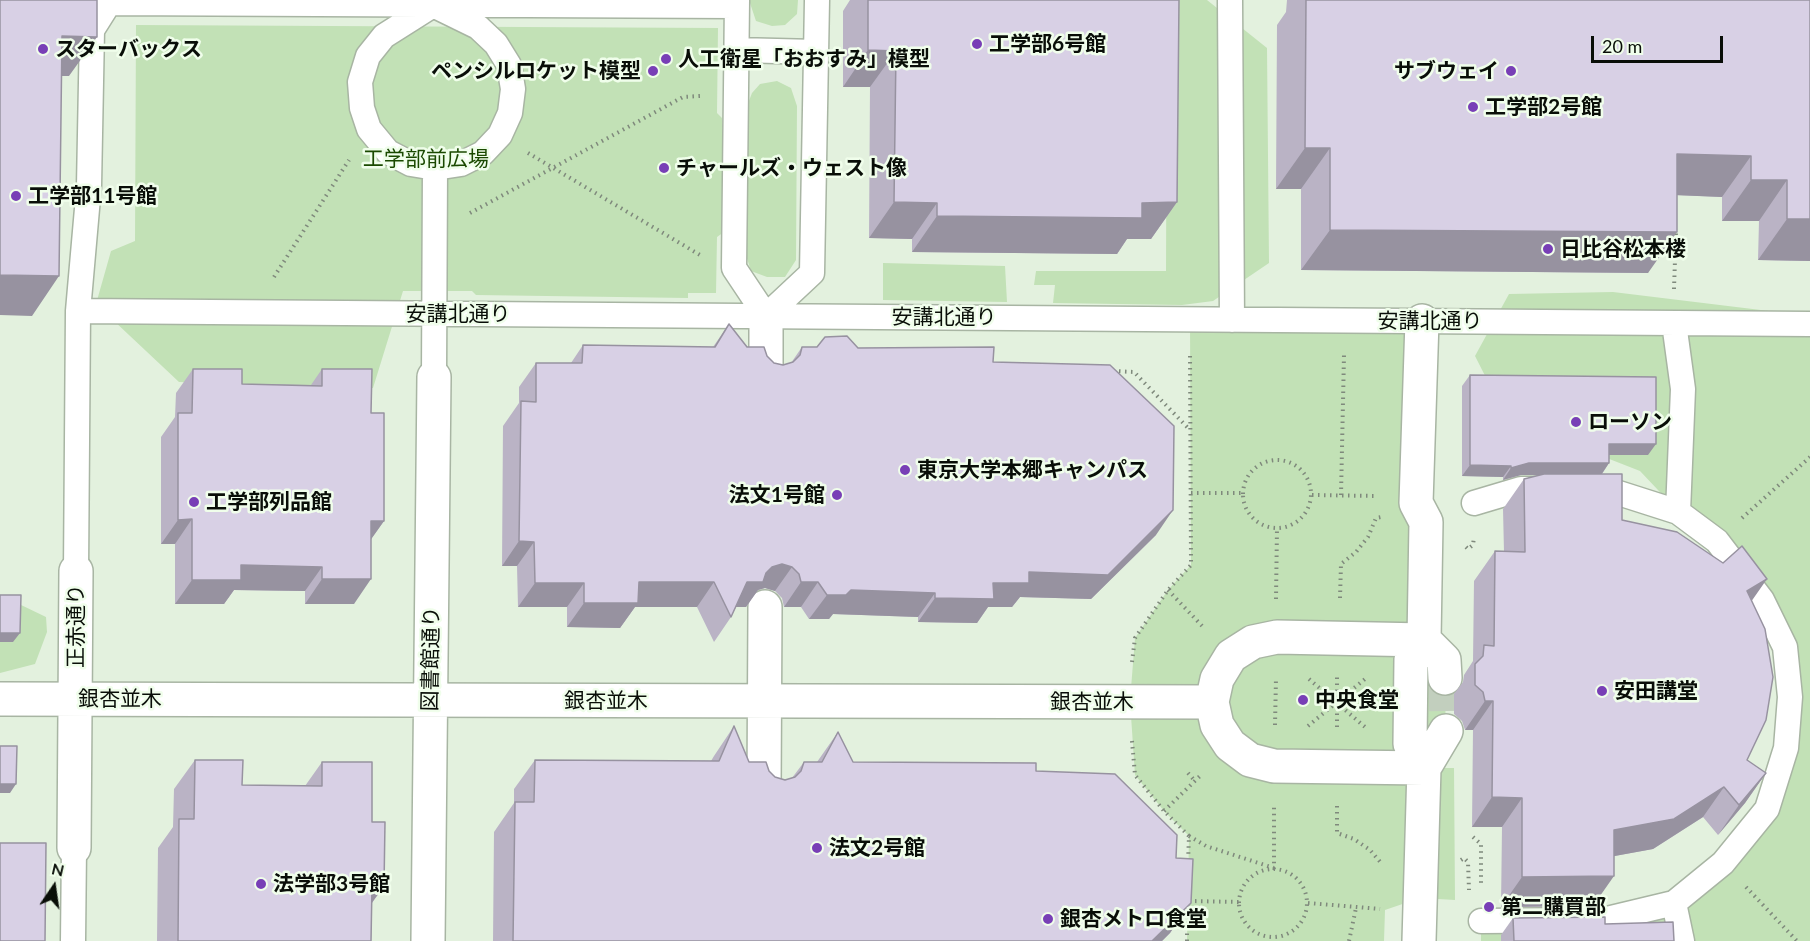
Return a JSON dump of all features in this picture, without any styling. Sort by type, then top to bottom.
[{"type":"street","points":[[766,316],[766,371]]},
{"type":"street","points":[[1422,321],[1416,503],[1426,522],[1424,640],[1411,659],[1410,744],[1424,768]]},
{"type":"street","name":"図書館通り","points":[[428,941],[434,377]]},
{"type":"street","name":"正赤通り","points":[[74,848],[76,571]]},
{"type":"street","points":[[764,791],[765,607]]},
{"type":"street","points":[[1424,768],[1337,767],[1274,759],[1250,760],[1230,745],[1217,725],[1212,702],[1217,679],[1231,656],[1253,642],[1277,644],[1339,638],[1424,640],[1444,660],[1445,678]]},
{"type":"street","name":"銀杏並木","points":[[0,699],[1212,702]]},
{"type":"street","points":[[1419,941],[1424,768],[1446,731]]},
{"type":"lane","points":[[109,2],[433,5],[736,3],[734,268],[766,316],[812,273],[817,0]]},
{"type":"lane","points":[[1230,0],[1232,320]]},
{"type":"lane","name":"正赤通り","points":[[76,571],[78,311],[89,186],[92,30],[109,2]]},
{"type":"lane","points":[[433,5],[478,27],[496,44],[509,65],[513,89],[510,113],[500,135],[483,153],[461,164],[435,168],[411,164],[388,152],[369,129],[362,108],[360,82],[368,56],[384,36],[433,5]]},
{"type":"lane","points":[[737,50],[816,52]]},
{"type":"lane","points":[[434,377],[435,168]]},
{"type":"lane","name":"安講北通り","points":[[78,311],[1810,324]]},
{"type":"lane","points":[[1674,323],[1683,388],[1678,512]]},
{"type":"lane","points":[[1474,503],[1521,489],[1606,489],[1678,512],[1717,541],[1762,600],[1785,647],[1790,697],[1786,748],[1767,809],[1723,863],[1674,903],[1603,920],[1481,921]]},
{"type":"lane","name":"正赤通り","points":[[73,941],[74,848]]},
{"type":"lane","points":[[1674,903],[1682,941]]},
{"type":"path","points":[[435,232],[683,97],[737,93]]},
{"type":"path","points":[[251,313],[369,129]]},
{"type":"path","points":[[500,135],[709,261]]},
{"type":"path","points":[[1674,323],[1676,230]]},
{"type":"path","points":[[1112,370],[1134,372],[1190,430]]},
{"type":"path","points":[[1312,495],[1341,495],[1343,393]]},
{"type":"path","points":[[1717,541],[1810,457]]},
{"type":"path","points":[[1278,460],[1296,464],[1308,477],[1312,495],[1307,512],[1294,524],[1277,528],[1259,523],[1247,510],[1243,493],[1248,475],[1261,463],[1278,460]]},
{"type":"path","points":[[1191,493],[1243,493]]},
{"type":"path","points":[[1340,599],[1341,564],[1356,552],[1368,537],[1376,518],[1416,503]]},
{"type":"path","points":[[1276,598],[1277,528]]},
{"type":"path","points":[[1168,590],[1231,656]]},
{"type":"path","points":[[1190,626],[1196,619]]},
{"type":"path","points":[[1337,767],[1339,638]]},
{"type":"path","points":[[1277,644],[1370,731]]},
{"type":"path","points":[[1274,759],[1277,644]]},
{"type":"path","points":[[1274,759],[1337,702],[1371,675]]},
{"type":"path","points":[[1164,811],[1230,745]]},
{"type":"path","points":[[1188,773],[1195,781]]},
{"type":"path","points":[[1274,804],[1274,868]]},
{"type":"path","points":[[1337,804],[1337,833],[1354,839],[1370,850],[1420,898]]},
{"type":"path","points":[[1189,836],[1206,846],[1274,868],[1291,874],[1304,886],[1308,903],[1303,921],[1290,933],[1273,939],[1255,933],[1243,919],[1239,902],[1243,885],[1257,873],[1274,868]]},
{"type":"path","points":[[1473,837],[1481,844],[1481,921]]},
{"type":"path","points":[[1723,863],[1797,941]]},
{"type":"path","points":[[1187,901],[1239,902]]},
{"type":"path","points":[[1308,903],[1356,908],[1349,941]]},
{"type":"green space","points":[[749,0],[798,0],[797,14],[785,25],[772,26],[756,21]]},
{"type":"green space","points":[[1167,0],[1207,0],[1267,48],[1269,263],[1213,301],[1182,305],[1053,303],[1055,285],[1034,285],[1036,271],[1166,271]]},
{"type":"green space","name":"工学部前広場","points":[[136,25],[718,28],[717,113],[722,118],[724,232],[717,237],[716,293],[688,293],[688,298],[476,295],[472,291],[403,291],[373,388],[179,382],[96,304],[111,251],[135,241]]},
{"type":"green space","points":[[777,81],[791,88],[797,106],[796,260],[785,277],[767,277],[751,271],[745,252],[747,106],[752,93],[760,84]]},
{"type":"green space","points":[[883,263],[1005,266],[1007,302],[883,300]]},
{"type":"green space","points":[[1613,292],[1810,316],[1810,941],[1481,941],[1481,921],[1674,903],[1767,809],[1790,697],[1762,600],[1640,471],[1507,419],[1475,356],[1509,294]]},
{"type":"green space","points":[[1190,319],[1422,321],[1424,640],[1444,660],[1446,731],[1425,768],[1454,768],[1455,900],[1420,898],[1385,910],[1384,941],[1187,941],[1189,836],[1164,811],[1135,775],[1130,701],[1135,638],[1168,590],[1191,565]]},
{"type":"green space","points":[[0,601],[19,604],[46,617],[47,632],[35,664],[0,673]]},
{"type":"building","name":"工学部11号館","points":[[0,0],[97,0],[97,37],[62,36],[59,276],[0,275]]},
{"type":"building","name":"工学部6号館","points":[[868,0],[1179,0],[1177,202],[1142,203],[1142,218],[937,216],[937,203],[894,202],[896,51],[868,50]]},
{"type":"building","name":"工学部2号館","points":[[1306,0],[1810,0],[1810,219],[1787,219],[1787,180],[1751,180],[1751,156],[1677,154],[1677,232],[1330,230],[1330,148],[1305,148]]},
{"type":"building","name":"法文1号館","points":[[729,324],[747,347],[764,347],[767,356],[774,363],[783,365],[793,362],[800,355],[802,347],[817,347],[825,337],[847,336],[858,348],[994,347],[993,362],[1110,365],[1174,426],[1173,510],[1108,575],[1029,572],[1029,583],[993,583],[994,599],[935,598],[935,593],[851,590],[846,595],[827,595],[818,582],[801,582],[799,574],[792,567],[782,564],[772,567],[766,573],[763,582],[747,582],[731,617],[714,582],[639,582],[638,603],[584,603],[584,583],[535,583],[534,542],[519,541],[521,401],[536,402],[536,363],[582,363],[583,345],[715,347]]},
{"type":"building","name":"工学部列品館","points":[[193,369],[242,369],[242,384],[322,386],[322,369],[372,369],[371,413],[384,413],[384,521],[371,521],[371,579],[322,579],[322,567],[241,565],[241,580],[192,580],[192,519],[178,520],[178,413],[192,413]]},
{"type":"building","points":[[1470,375],[1656,377],[1656,444],[1609,444],[1609,463],[1529,463],[1511,468],[1511,466],[1470,465]]},
{"type":"building","name":"安田講堂","points":[[1544,474],[1622,474],[1622,520],[1677,532],[1723,563],[1742,546],[1767,579],[1747,591],[1765,629],[1773,677],[1766,720],[1747,760],[1766,773],[1739,805],[1724,787],[1674,819],[1614,830],[1614,876],[1522,877],[1522,798],[1492,797],[1493,701],[1485,701],[1483,692],[1475,685],[1475,664],[1483,656],[1484,645],[1494,646],[1495,551],[1525,552],[1524,479]]},
{"type":"building","points":[[0,595],[21,595],[20,633],[0,633]]},
{"type":"building","name":"法文2号館","points":[[734,726],[749,762],[766,762],[769,771],[775,777],[785,780],[795,777],[801,771],[804,762],[822,762],[838,732],[853,762],[1036,763],[1036,771],[1115,774],[1177,835],[1176,858],[1193,859],[1191,903],[1152,941],[513,941],[515,802],[534,802],[535,760],[719,761]]},
{"type":"building","points":[[0,746],[17,746],[16,784],[0,784]]},
{"type":"building","name":"法学部3号館","points":[[195,760],[243,760],[242,785],[322,786],[322,762],[372,762],[372,822],[385,822],[384,886],[372,886],[371,941],[178,941],[179,819],[194,819]]},
{"type":"building","points":[[0,843],[46,843],[45,941],[0,941]]},
{"type":"building","points":[[1605,917],[1605,924],[1673,922],[1674,941],[1514,941],[1513,918]]},
{"type":"tunnel","points":[[1445,678],[1446,731]]},
{"type":"place","name":"工学部6号館","points":[[977,44]]},
{"type":"place","name":"スターバックス","points":[[43,49]]},
{"type":"place","name":"人工衛星「おおすみ」模型","points":[[666,59]]},
{"type":"place","name":"ペンシルロケット模型","points":[[653,71]]},
{"type":"place","name":"サブウェイ","points":[[1511,71]]},
{"type":"place","name":"工学部2号館","points":[[1473,107]]},
{"type":"place","name":"チャールズ・ウェスト像","points":[[664,168]]},
{"type":"place","name":"工学部11号館","points":[[16,196]]},
{"type":"place","name":"日比谷松本楼","points":[[1548,249]]},
{"type":"place","name":"ローソン","points":[[1576,422]]},
{"type":"place","name":"東京大学本郷キャンパス","points":[[905,470]]},
{"type":"place","name":"法文1号館","points":[[837,495]]},
{"type":"place","name":"工学部列品館","points":[[194,502]]},
{"type":"place","name":"安田講堂","points":[[1602,691]]},
{"type":"place","name":"中央食堂","points":[[1303,700]]},
{"type":"place","name":"法文2号館","points":[[817,848]]},
{"type":"place","name":"法学部3号館","points":[[261,884]]},
{"type":"place","name":"第二購買部","points":[[1489,907]]},
{"type":"place","name":"銀杏メトロ食堂","points":[[1048,919]]}]
